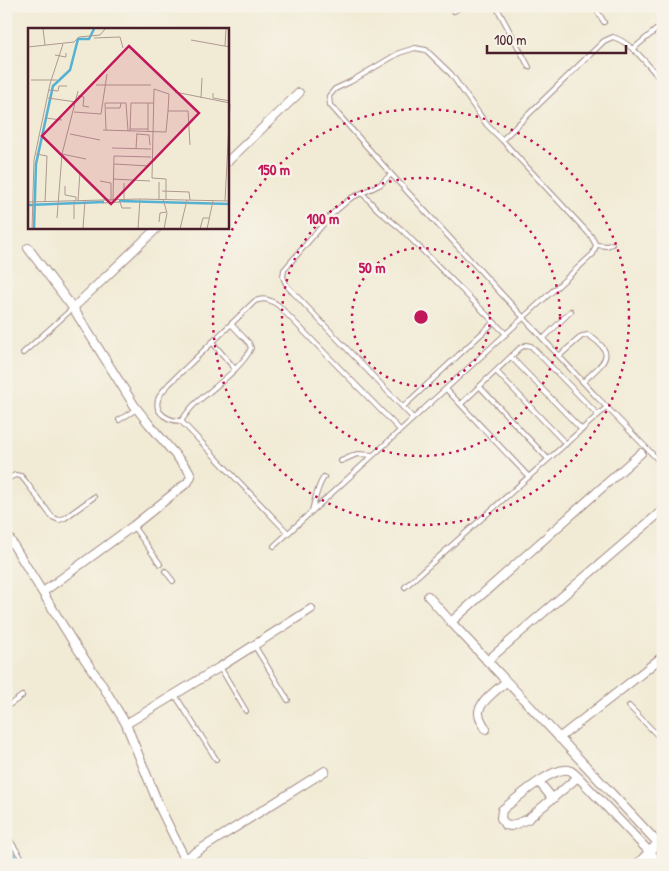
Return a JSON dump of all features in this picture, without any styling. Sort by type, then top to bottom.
[{"type":"street","points":[[229,160],[299,93]]},
{"type":"street","points":[[72,308],[156,229]]},
{"type":"street","points":[[28,248],[72,308],[138,410],[189,471],[191,476],[188,482],[133,526],[43,592]]},
{"type":"street","points":[[451,622],[641,453]]},
{"type":"street","points":[[487,661],[663,510]]},
{"type":"street","points":[[6,533],[126,724],[160,808],[187,862],[325,771]]},
{"type":"street","points":[[428,596],[559,738],[660,841],[655,858]]},
{"type":"street","points":[[126,724],[220,667],[311,608]]},
{"type":"street","points":[[559,738],[663,656]]},
{"type":"street","points":[[486,729],[480,718],[479,711],[484,702],[506,682]]},
{"type":"street","points":[[578,777],[528,819],[511,826],[505,825],[501,818],[502,810],[546,777],[558,770],[570,770],[578,777],[655,858]]},
{"type":"street","points":[[539,782],[553,799]]},
{"type":"street","points":[[637,865],[655,858]]},
{"type":"lane","points":[[454,11],[462,6]]},
{"type":"lane","points":[[496,6],[529,67]]},
{"type":"lane","points":[[594,6],[604,22]]},
{"type":"lane","points":[[633,49],[663,24]]},
{"type":"lane","points":[[502,140],[604,41],[613,37],[620,39],[633,49],[663,82]]},
{"type":"lane","points":[[274,546],[312,510],[414,418],[446,388],[524,318],[594,254],[596,245],[591,236],[487,125],[451,74],[438,60],[426,50],[416,48],[399,53],[335,89],[329,96],[330,105],[391,174],[524,318],[543,339],[663,465]]},
{"type":"lane","points":[[391,174],[381,184],[351,198],[332,214],[284,270],[283,277],[287,286],[414,418]]},
{"type":"lane","points":[[362,193],[378,210],[401,229],[506,334]]},
{"type":"lane","points":[[596,245],[607,246],[612,244]]},
{"type":"lane","points":[[288,533],[181,421],[169,419],[159,412],[157,402],[169,384],[255,301],[261,298],[278,305],[400,430]]},
{"type":"lane","points":[[24,353],[72,308]]},
{"type":"lane","points":[[543,339],[572,311]]},
{"type":"lane","points":[[403,406],[494,322]]},
{"type":"lane","points":[[181,421],[195,404],[242,363],[249,354],[252,348],[249,343],[231,324]]},
{"type":"lane","points":[[559,356],[582,336],[588,335],[605,350],[605,360],[584,382]]},
{"type":"lane","points":[[212,342],[235,369]]},
{"type":"lane","points":[[461,404],[520,348],[526,345],[531,346],[598,414]]},
{"type":"lane","points":[[511,357],[582,430]]},
{"type":"lane","points":[[496,371],[566,444]]},
{"type":"lane","points":[[480,387],[548,459]]},
{"type":"lane","points":[[446,388],[529,477]]},
{"type":"lane","points":[[405,587],[607,407]]},
{"type":"lane","points":[[119,420],[138,410]]},
{"type":"lane","points":[[341,462],[357,454],[373,455]]},
{"type":"lane","points":[[6,480],[14,476],[21,476],[52,517],[59,520],[65,518],[94,497]]},
{"type":"lane","points":[[312,510],[324,477]]},
{"type":"lane","points":[[133,526],[160,564]]},
{"type":"lane","points":[[165,571],[173,581]]},
{"type":"lane","points":[[254,645],[288,700]]},
{"type":"lane","points":[[220,667],[246,711]]},
{"type":"lane","points":[[175,694],[216,758]]},
{"type":"lane","points":[[6,707],[22,696]]},
{"type":"lane","points":[[629,706],[663,741]]},
{"type":"lane","points":[[7,837],[26,865]]},
{"type":"waterway","points":[[6,850],[14,865]]},
{"type":"waterway","points":[[655,865],[663,857]]}]
